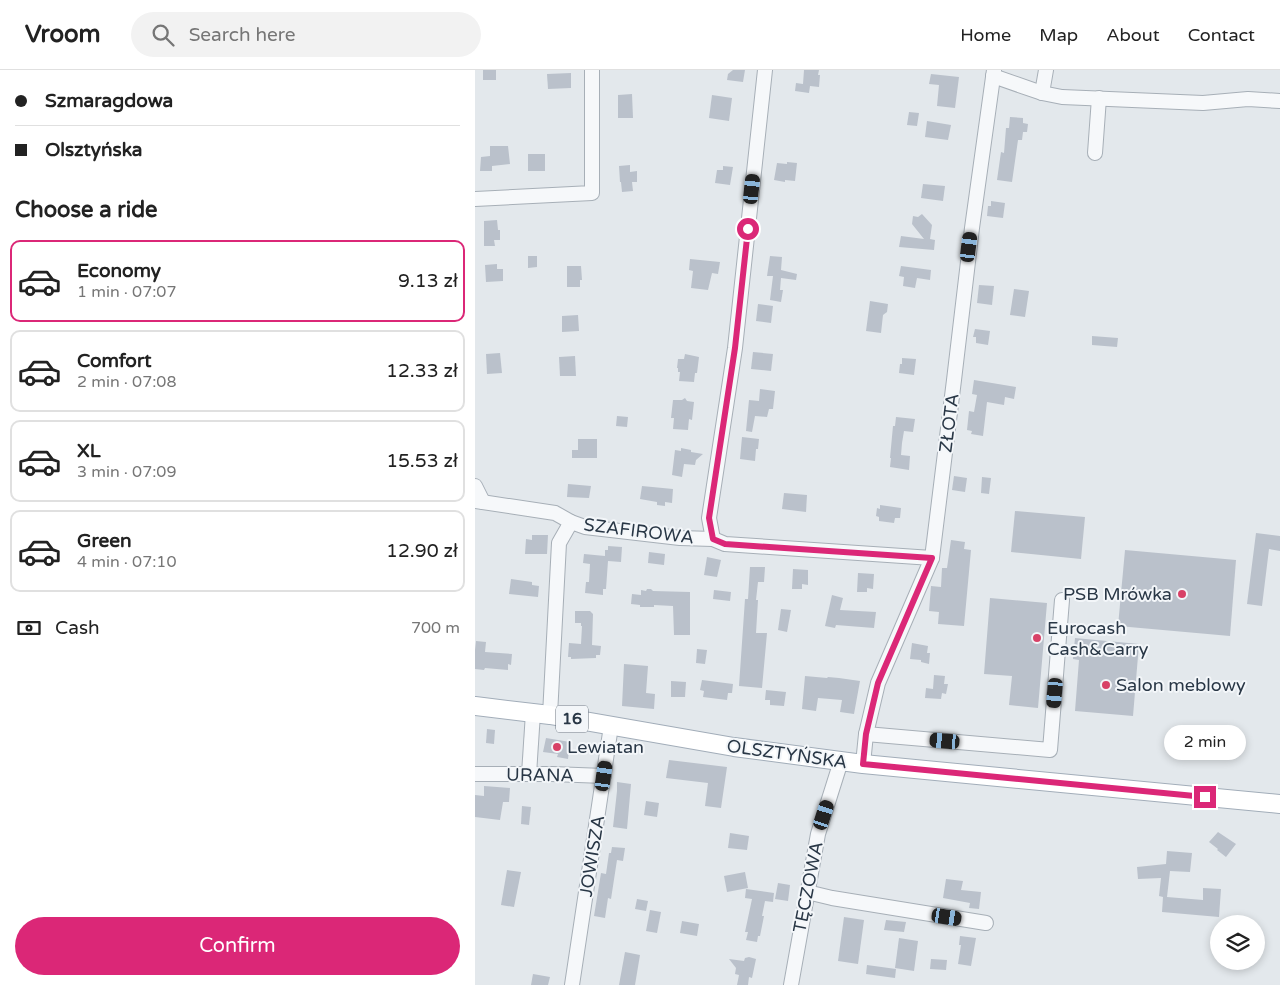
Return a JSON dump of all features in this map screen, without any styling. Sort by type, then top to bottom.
[{"type":"main road","name":"OLSZTYŃSKA","points":[[475,706],[542,714],[734,747],[863,764],[1280,804]]},
{"type":"street","points":[[475,199],[591,193],[593,70]]},
{"type":"street","points":[[713,539],[709,518],[735,348],[765,70]]},
{"type":"street","points":[[1042,93],[1046,70]]},
{"type":"street","points":[[993,73],[1042,93],[1062,96],[1203,103],[1248,99],[1280,101]]},
{"type":"street","name":"ZŁOTA","points":[[863,764],[866,734],[878,683],[932,558],[993,73]]},
{"type":"street","points":[[1095,153],[1099,98]]},
{"type":"street","points":[[475,486],[479,502],[555,513],[571,522]]},
{"type":"street","name":"SZAFIROWA","points":[[529,774],[542,714],[559,543],[571,522],[585,526],[644,534],[713,539],[725,544],[932,558]]},
{"type":"street","points":[[866,734],[1050,750],[1062,600]]},
{"type":"street","name":"JOWISZA","points":[[573,985],[611,726]]},
{"type":"street","name":"TĘCZOWA","points":[[791,985],[818,834],[841,761]]},
{"type":"street","name":"URANA","points":[[475,774],[604,776]]},
{"type":"street","points":[[807,892],[832,898],[986,923]]},
{"type":"building","points":[[483,70],[496,70],[496,80],[483,80]]},
{"type":"building","points":[[733,70],[745,70],[743,82],[727,80],[728,74]]},
{"type":"building","points":[[804,70],[819,70],[819,87],[810,86],[809,93],[795,91],[796,83],[803,84]]},
{"type":"building","points":[[571,73],[571,88],[548,89],[547,74]]},
{"type":"building","points":[[931,74],[959,77],[955,108],[937,106],[939,85],[929,84]]},
{"type":"building","points":[[632,94],[633,118],[618,118],[618,95]]},
{"type":"building","points":[[712,95],[732,98],[729,121],[709,118]]},
{"type":"building","points":[[909,112],[919,113],[917,126],[907,125]]},
{"type":"building","points":[[1010,117],[1023,118],[1023,123],[1028,124],[1027,132],[1023,132],[1022,140],[1018,140],[1012,182],[997,180],[1001,152],[1004,153],[1006,128],[1009,128]]},
{"type":"building","points":[[927,121],[951,125],[948,140],[925,137]]},
{"type":"building","points":[[490,146],[508,146],[510,164],[492,166],[492,171],[480,171],[481,157],[490,156]]},
{"type":"building","points":[[528,154],[545,154],[545,171],[528,171]]},
{"type":"building","points":[[787,162],[797,163],[795,181],[774,180],[777,163],[787,164]]},
{"type":"building","points":[[630,165],[630,172],[637,171],[637,182],[632,182],[633,191],[622,192],[619,166]]},
{"type":"building","points":[[723,166],[733,167],[730,185],[715,183],[717,170],[723,170]]},
{"type":"building","points":[[923,184],[945,186],[943,201],[921,198]]},
{"type":"building","points":[[991,201],[1005,203],[1003,218],[987,216],[988,206],[991,206]]},
{"type":"building","points":[[922,214],[932,225],[930,239],[935,240],[934,250],[899,247],[901,236],[924,239],[912,224],[913,216],[918,217]]},
{"type":"building","points":[[497,220],[500,240],[494,240],[495,246],[484,246],[484,221]]},
{"type":"building","points":[[528,256],[537,256],[537,267],[528,268]]},
{"type":"building","points":[[770,256],[782,257],[781,270],[797,274],[796,280],[781,278],[780,290],[783,290],[781,302],[770,300],[773,276],[767,276]]},
{"type":"building","points":[[690,259],[720,262],[718,274],[712,273],[708,290],[691,288],[693,271],[689,270]]},
{"type":"building","points":[[497,264],[497,269],[503,269],[503,281],[486,282],[485,265]]},
{"type":"building","points":[[567,266],[581,266],[582,280],[580,280],[580,287],[567,287]]},
{"type":"building","points":[[901,266],[931,270],[930,280],[917,278],[915,288],[903,286],[904,277],[899,276]]},
{"type":"building","points":[[979,285],[994,286],[992,305],[977,303]]},
{"type":"building","points":[[1014,289],[1029,291],[1025,317],[1010,315]]},
{"type":"building","points":[[870,301],[888,304],[887,312],[883,315],[881,333],[866,331]]},
{"type":"building","points":[[758,304],[773,306],[771,323],[756,321]]},
{"type":"building","points":[[578,315],[579,331],[562,332],[562,316]]},
{"type":"building","points":[[975,329],[990,331],[988,345],[976,343],[976,337],[973,337]]},
{"type":"building","points":[[1092,336],[1118,338],[1117,347],[1092,345]]},
{"type":"building","points":[[753,352],[773,354],[771,371],[751,369]]},
{"type":"building","points":[[500,353],[502,373],[487,374],[486,354]]},
{"type":"building","points":[[685,354],[699,357],[694,382],[679,381],[678,359],[684,359]]},
{"type":"building","points":[[575,356],[576,376],[560,376],[559,357]]},
{"type":"building","points":[[902,358],[916,359],[914,375],[899,373]]},
{"type":"building","points":[[974,380],[1016,387],[1014,399],[1005,397],[1004,405],[987,402],[983,436],[971,434],[972,431],[967,430],[969,411],[974,412],[977,395],[972,394]]},
{"type":"building","points":[[760,389],[775,391],[773,409],[769,409],[767,417],[755,416],[752,432],[746,431],[749,400],[759,401]]},
{"type":"building","points":[[685,398],[687,401],[694,402],[692,420],[689,419],[688,430],[673,429],[674,418],[671,418],[673,400]]},
{"type":"building","points":[[617,416],[628,417],[627,427],[616,426]]},
{"type":"building","points":[[896,417],[915,419],[913,432],[904,431],[902,443],[901,455],[910,456],[909,470],[890,467],[893,426],[895,426]]},
{"type":"building","points":[[742,437],[759,439],[755,461],[740,459]]},
{"type":"building","points":[[578,439],[597,439],[597,458],[572,458],[572,450],[578,450]]},
{"type":"building","points":[[681,448],[703,454],[696,460],[695,465],[684,464],[682,477],[672,475],[675,450],[681,451]]},
{"type":"building","points":[[954,476],[967,478],[965,492],[952,490]]},
{"type":"building","points":[[982,477],[991,478],[989,494],[981,493]]},
{"type":"building","points":[[568,484],[591,486],[589,498],[567,497]]},
{"type":"building","points":[[642,486],[673,489],[672,503],[665,502],[665,506],[657,505],[657,502],[640,499]]},
{"type":"building","points":[[784,493],[807,495],[806,512],[782,509]]},
{"type":"building","points":[[880,505],[901,508],[900,518],[895,518],[894,523],[879,521],[879,517],[876,516],[877,508],[880,509]]},
{"type":"building","points":[[1015,511],[1085,517],[1081,559],[1011,552]]},
{"type":"building","points":[[1256,533],[1280,536],[1280,551],[1269,549],[1262,606],[1247,604]]},
{"type":"building","points":[[532,535],[548,535],[547,554],[525,554],[526,539],[532,540]]},
{"type":"building","points":[[951,540],[965,542],[964,549],[971,550],[964,626],[938,624],[939,612],[929,611],[931,586],[941,587],[942,568],[947,568]]},
{"type":"building","points":[[608,546],[622,547],[621,562],[608,561],[606,589],[603,589],[603,595],[585,593],[586,582],[589,582],[590,564],[583,563],[584,554],[605,556],[605,550],[608,550]]},
{"type":"building","points":[[1125,550],[1236,560],[1230,636],[1118,626]]},
{"type":"building","points":[[649,552],[665,554],[664,565],[648,563]]},
{"type":"building","points":[[707,557],[721,560],[717,577],[704,575]]},
{"type":"building","points":[[750,567],[765,567],[764,582],[758,582],[756,600],[758,600],[756,633],[767,633],[762,688],[739,686],[745,599],[748,599]]},
{"type":"building","points":[[793,569],[808,570],[808,585],[802,584],[802,589],[792,589]]},
{"type":"building","points":[[858,573],[874,574],[873,589],[867,588],[867,592],[857,592]]},
{"type":"building","points":[[511,579],[532,582],[532,585],[539,586],[538,597],[509,594]]},
{"type":"building","points":[[647,589],[653,591],[690,592],[690,635],[674,635],[673,606],[654,605],[654,607],[640,607],[640,605],[631,604],[632,594],[641,595],[641,590],[646,591]]},
{"type":"building","points":[[714,590],[731,592],[730,601],[713,599]]},
{"type":"building","points":[[832,595],[843,598],[840,610],[876,612],[874,628],[836,625],[835,628],[825,626]]},
{"type":"building","points":[[990,598],[1047,603],[1038,708],[1009,705],[1012,676],[984,674]]},
{"type":"building","points":[[781,609],[791,610],[787,632],[778,630]]},
{"type":"building","points":[[575,611],[590,611],[593,614],[592,645],[601,646],[600,655],[596,655],[596,658],[571,659],[571,657],[568,657],[569,643],[581,644],[582,626],[581,623],[575,623]]},
{"type":"building","name":"Salon meblowy","points":[[1075,638],[1139,644],[1133,716],[1075,711],[1079,660],[1073,659]]},
{"type":"building","points":[[476,641],[486,642],[485,652],[512,654],[511,665],[508,664],[508,670],[475,669]]},
{"type":"building","points":[[912,643],[928,646],[927,653],[930,653],[929,664],[921,662],[921,660],[910,659]]},
{"type":"building","points":[[697,649],[707,650],[705,664],[696,663]]},
{"type":"building","points":[[624,664],[648,666],[646,693],[655,694],[654,709],[622,706]]},
{"type":"building","points":[[934,675],[945,676],[944,684],[948,684],[946,694],[942,693],[941,699],[925,698],[926,688],[933,689]]},
{"type":"building","points":[[805,676],[860,681],[854,714],[840,712],[842,700],[818,698],[816,711],[802,709]]},
{"type":"building","points":[[702,680],[733,684],[732,693],[728,693],[727,700],[703,697],[704,691],[700,690]]},
{"type":"building","points":[[671,681],[686,682],[685,697],[671,697]]},
{"type":"building","points":[[766,690],[786,692],[784,706],[770,705],[770,700],[765,700]]},
{"type":"building","points":[[487,729],[495,730],[494,744],[486,743]]},
{"type":"building","name":"Lewiatan","points":[[546,738],[570,742],[568,759],[557,757],[558,754],[543,752]]},
{"type":"building","points":[[669,760],[727,767],[721,808],[705,806],[708,783],[666,778]]},
{"type":"building","points":[[617,782],[631,784],[627,829],[613,827]]},
{"type":"building","points":[[484,786],[510,788],[509,802],[503,802],[500,820],[475,817],[475,795],[484,796]]},
{"type":"building","points":[[646,801],[659,803],[657,817],[644,815]]},
{"type":"building","points":[[522,806],[531,807],[529,825],[521,824]]},
{"type":"building","points":[[1218,832],[1236,844],[1226,857],[1209,842]]},
{"type":"building","points":[[730,833],[749,836],[747,850],[728,848]]},
{"type":"building","points":[[612,847],[625,848],[623,861],[617,860],[611,899],[608,898],[605,918],[594,916],[601,873],[606,874],[609,853],[611,853]]},
{"type":"building","points":[[1167,851],[1192,853],[1190,872],[1170,871],[1167,897],[1203,900],[1203,888],[1221,889],[1219,915],[1210,916],[1162,912],[1163,897],[1159,896],[1161,878],[1138,879],[1137,867],[1166,864]]},
{"type":"building","points":[[507,870],[521,872],[514,907],[501,905]]},
{"type":"building","points":[[745,872],[748,888],[727,892],[724,876]]},
{"type":"building","points":[[946,879],[963,881],[961,890],[981,892],[979,909],[969,908],[970,903],[943,898]]},
{"type":"building","points":[[778,883],[790,885],[788,901],[775,899]]},
{"type":"building","points":[[746,889],[774,893],[773,902],[765,901],[762,916],[764,916],[757,942],[746,940],[748,932],[745,932],[752,899],[745,898]]},
{"type":"building","points":[[637,899],[648,901],[646,911],[635,909]]},
{"type":"building","points":[[650,910],[661,912],[657,933],[646,931]]},
{"type":"building","points":[[844,917],[864,920],[858,964],[838,961]]},
{"type":"building","points":[[886,920],[906,922],[904,932],[884,930]]},
{"type":"building","points":[[682,921],[699,924],[697,936],[680,933]]},
{"type":"building","points":[[960,936],[976,938],[971,966],[958,964],[961,945],[959,945]]},
{"type":"building","points":[[899,938],[918,941],[914,971],[895,968]]},
{"type":"building","points":[[625,952],[640,955],[635,985],[619,985]]},
{"type":"building","points":[[745,958],[756,959],[752,978],[749,977],[748,985],[737,985],[739,975],[735,974],[736,968],[729,959],[744,961]]},
{"type":"building","points":[[931,959],[947,960],[946,970],[930,969]]},
{"type":"building","points":[[867,965],[896,969],[895,978],[866,974]]},
{"type":"building","points":[[533,974],[550,977],[548,985],[531,985]]},
{"type":"place","name":"PSB Mrówka","points":[[1182,594]]},
{"type":"place","name":"Eurocash Cash&Carry","points":[[1037,638]]},
{"type":"place","name":"Salon meblowy","points":[[1106,685]]},
{"type":"place","name":"Lewiatan","points":[[557,747]]},
{"type":"route","points":[[748,229],[735,348],[709,518],[713,539],[725,544],[932,558],[878,683],[866,734],[863,764],[1205,797]]}]
